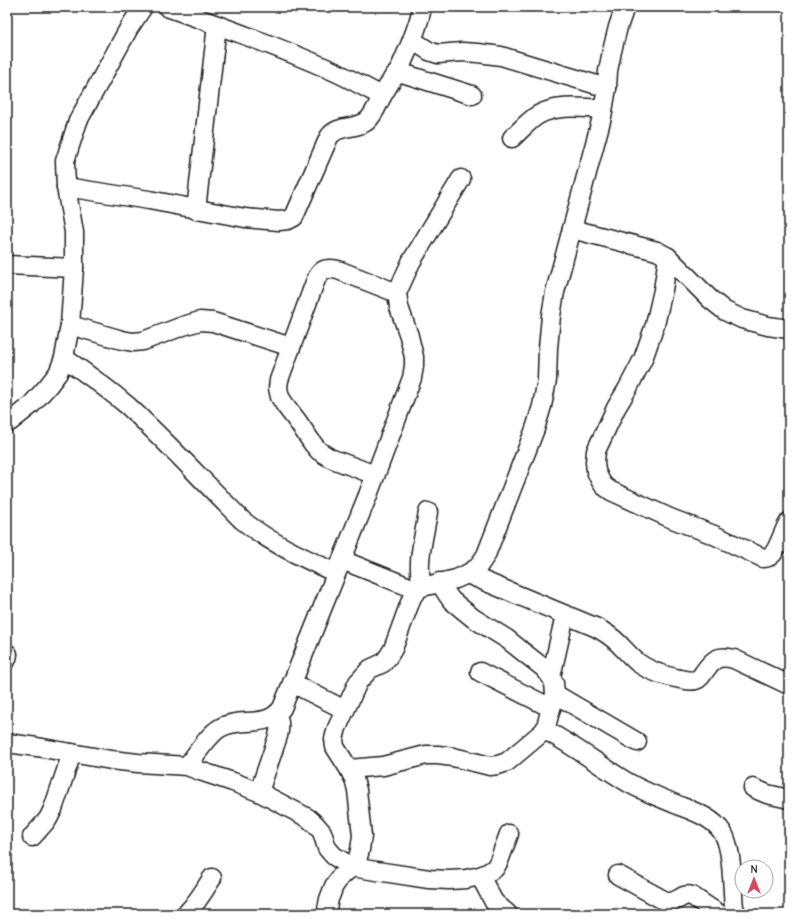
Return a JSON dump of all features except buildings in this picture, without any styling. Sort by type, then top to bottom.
[{"type":"street","points":[[7,423],[31,405],[48,386],[58,373],[64,358],[70,325],[74,268],[74,232],[66,187],[66,161],[78,121],[129,28],[143,7]]},
{"type":"street","points":[[167,7],[292,54],[382,96]]},
{"type":"street","points":[[66,187],[149,200],[232,217],[279,221],[288,220],[294,217],[329,137],[336,130],[365,122],[372,115],[394,76],[398,73],[412,40],[422,7]]},
{"type":"street","points":[[326,914],[329,899],[334,886],[341,876],[352,867],[357,860],[362,836],[357,790],[354,779],[336,747],[334,739],[337,728],[358,682],[370,670],[383,663],[393,649],[412,597],[426,586],[456,579],[467,574],[478,567],[486,555],[542,406],[547,380],[548,348],[555,292],[602,117],[612,51],[625,7]]},
{"type":"street","points":[[196,210],[217,25]]},
{"type":"street","points":[[412,40],[429,51],[438,54],[462,52],[501,56],[606,88]]},
{"type":"street","points":[[398,73],[402,72],[472,95]]},
{"type":"street","points":[[512,138],[539,115],[552,109],[603,108]]},
{"type":"street","points":[[188,766],[214,733],[220,728],[228,724],[238,722],[259,722],[269,719],[277,714],[282,708],[339,567],[412,378],[414,357],[399,307],[397,293],[411,262],[461,178]]},
{"type":"street","points":[[572,229],[657,250],[668,257],[710,299],[725,311],[768,326],[789,329]]},
{"type":"street","points":[[668,257],[663,290],[655,325],[643,359],[616,408],[596,451],[595,462],[598,476],[604,486],[611,491],[670,518],[714,535],[763,558],[768,558],[772,554],[789,522]]},
{"type":"street","points":[[7,265],[74,268]]},
{"type":"street","points":[[375,475],[330,458],[319,451],[284,405],[278,388],[279,380],[316,278],[323,270],[330,268],[338,270],[397,293]]},
{"type":"street","points":[[70,325],[133,342],[143,341],[200,321],[213,322],[291,348]]},
{"type":"street","points":[[64,358],[126,405],[156,433],[242,520],[255,531],[287,550],[339,567],[426,586],[451,600],[473,618],[507,639],[528,655],[545,670],[552,693]]},
{"type":"street","points":[[426,586],[419,569],[428,512]]},
{"type":"street","points":[[467,574],[595,627],[618,642],[638,663],[650,670],[667,676],[697,680],[701,677],[709,664],[715,659],[727,657],[789,685]]},
{"type":"street","points":[[349,769],[383,766],[426,755],[453,757],[490,766],[507,762],[545,730],[565,615]]},
{"type":"street","points":[[480,672],[552,693],[637,742]]},
{"type":"street","points":[[292,683],[345,710]]},
{"type":"street","points":[[259,792],[278,736],[280,722],[277,714]]},
{"type":"street","points":[[545,730],[628,782],[704,816],[716,824],[724,835],[732,867],[728,913],[688,894],[673,902],[667,902],[618,875]]},
{"type":"street","points":[[7,743],[111,760],[138,763],[179,764],[244,786],[259,792],[308,818],[322,832],[327,848],[330,852],[352,867],[442,880],[466,879],[480,876],[495,868],[509,834]]},
{"type":"street","points":[[32,837],[48,819],[53,809],[72,753]]},
{"type":"street","points":[[753,788],[767,794],[789,799]]},
{"type":"street","points":[[480,876],[494,902],[508,914]]},
{"type":"street","points":[[186,914],[194,906],[212,878]]}]
